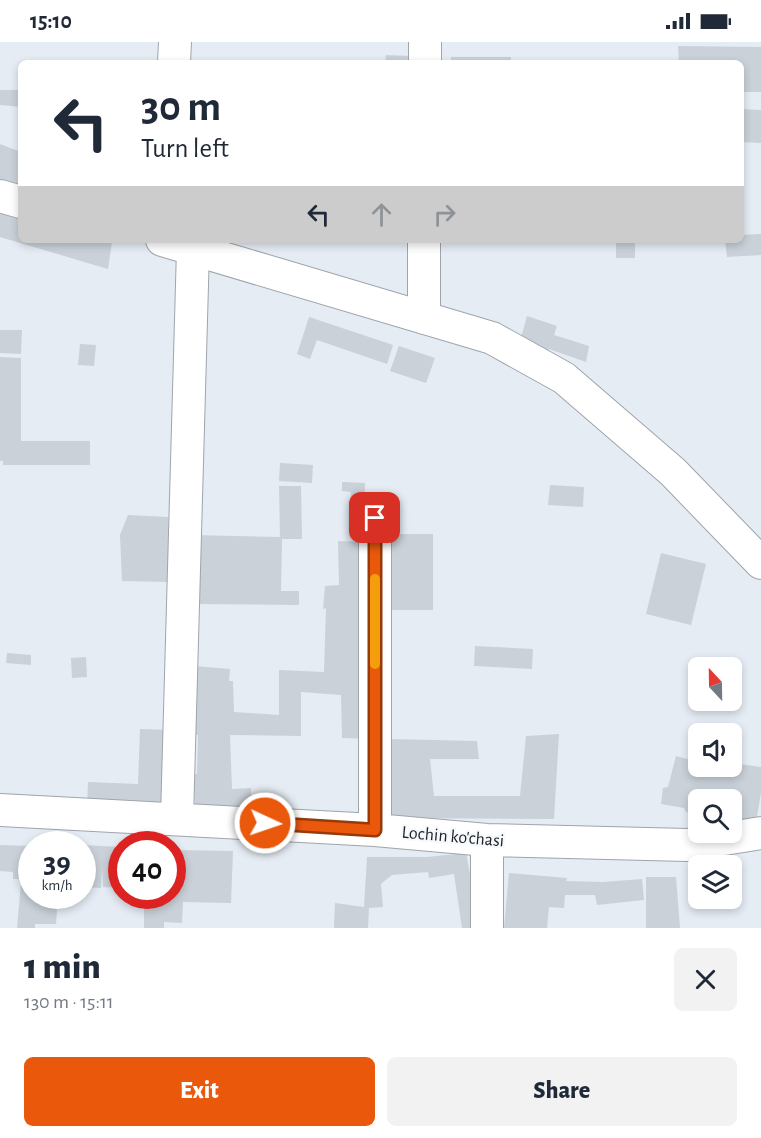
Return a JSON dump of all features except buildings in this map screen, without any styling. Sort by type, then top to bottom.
[{"type":"street","points":[[174,60],[175,42]]},
{"type":"street","points":[[425,42],[425,60]]},
{"type":"street","points":[[0,196],[18,201]]},
{"type":"street","points":[[177,818],[174,243],[492,338],[564,378],[673,472],[761,563]]},
{"type":"street","points":[[424,243],[424,318]]},
{"type":"street","points":[[375,518],[375,830]]},
{"type":"street","name":"Lochin ko'chasi","points":[[0,810],[375,830],[486,840],[687,845],[761,833]]},
{"type":"street","points":[[486,840],[487,928]]},
{"type":"slow traffic","points":[[375,579],[375,664]]},
{"type":"route","points":[[265,823],[375,830],[375,518]]}]
